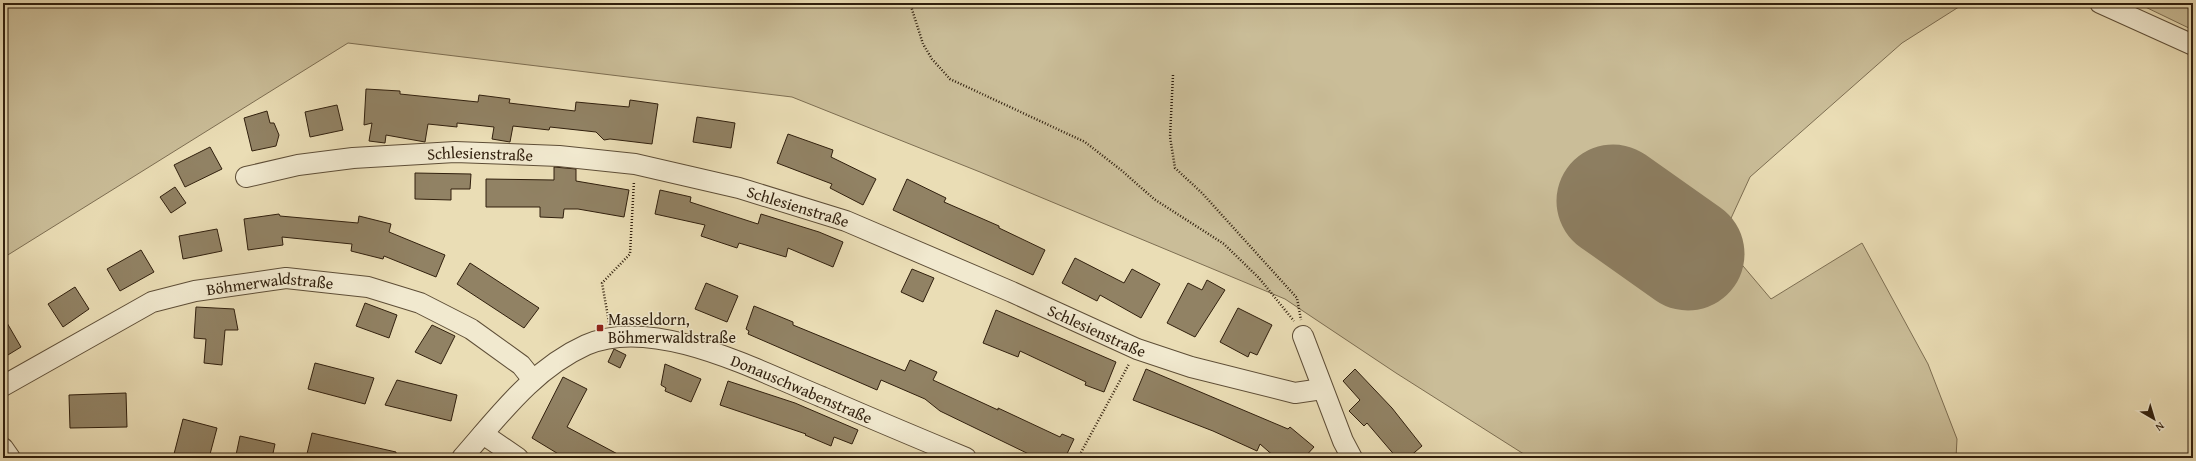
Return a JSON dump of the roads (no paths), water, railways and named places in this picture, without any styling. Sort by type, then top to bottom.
[{"type":"street","points":[[2100,3],[2193,45]]},
{"type":"street","name":"Schlesienstraße","points":[[246,177],[298,165],[353,158],[455,152],[559,156],[635,164],[739,188],[846,221],[1012,292],[1137,349],[1191,367],[1295,393],[1322,389]]},
{"type":"street","name":"Böhmerwaldstraße","points":[[3,386],[152,302],[195,291],[286,278],[368,287],[420,303],[470,329],[520,365],[533,380]]},
{"type":"street","points":[[1303,336],[1322,389],[1343,441],[1352,458]]},
{"type":"street","name":"Donauschwabenstraße","points":[[462,458],[507,406],[533,380],[563,358],[587,345],[612,338],[653,338],[706,349],[966,458]]},
{"type":"street","points":[[483,434],[518,458]]},
{"type":"street","points":[[3,448],[10,458]]},
{"type":"place","name":"Masseldorn, Böhmerwaldstraße","points":[[600,328]]}]
